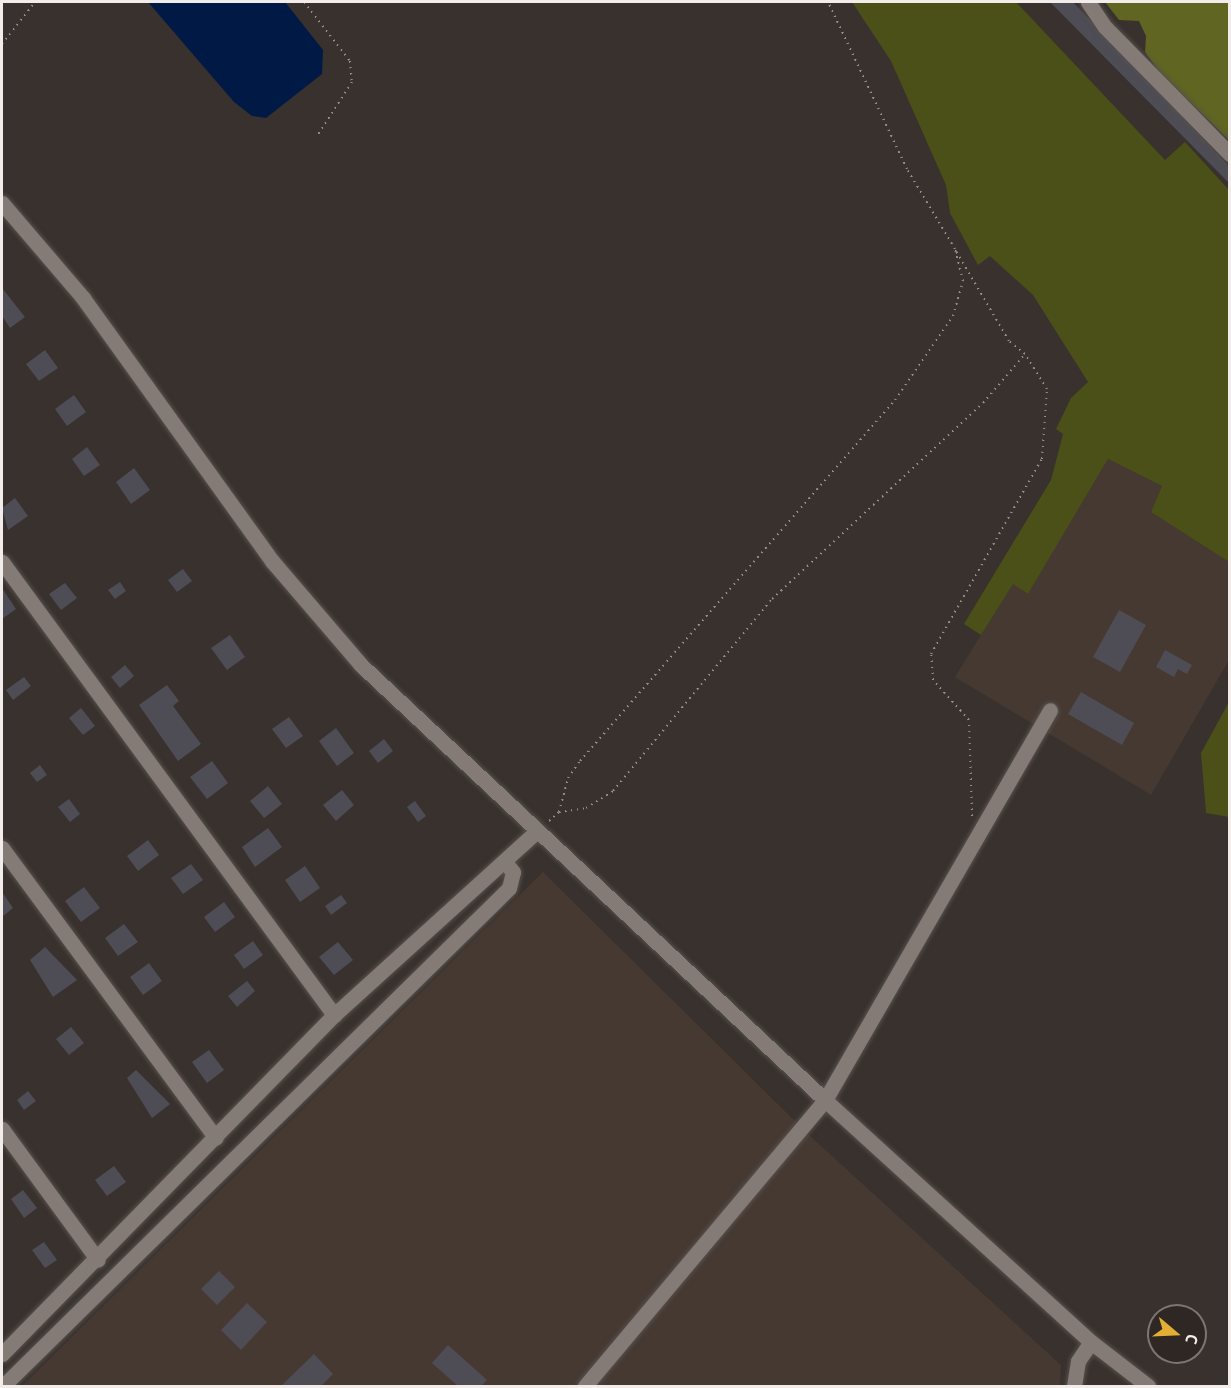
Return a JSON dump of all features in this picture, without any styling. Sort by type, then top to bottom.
[{"type":"street","points":[[1088,2],[1105,27],[1230,154]]},
{"type":"street","points":[[2,202],[90,308],[272,561],[361,665],[536,832],[825,1100],[1091,1342],[1148,1386]]},
{"type":"street","points":[[2,562],[334,1014]]},
{"type":"street","points":[[585,1386],[825,1100],[979,840],[1050,710]]},
{"type":"street","points":[[2,1354],[98,1260],[334,1014],[536,832]]},
{"type":"street","points":[[2,848],[216,1138]]},
{"type":"street","points":[[3,1386],[509,888],[513,872],[504,861]]},
{"type":"street","points":[[2,1129],[98,1260]]},
{"type":"street","points":[[1074,1386],[1078,1361],[1091,1342]]},
{"type":"path","points":[[2,44],[35,2]]},
{"type":"path","points":[[304,2],[350,61],[352,82],[316,136]]},
{"type":"path","points":[[828,2],[907,169],[1009,341],[1025,354],[1042,374],[1048,398],[1042,459],[931,654],[933,680],[969,720],[973,827],[979,840]]},
{"type":"path","points":[[559,812],[568,778],[580,761],[895,400],[953,316],[963,281],[955,249]]},
{"type":"path","points":[[536,832],[559,812],[586,808],[613,791],[772,599],[984,403],[1025,354]]},
{"type":"shaded area","points":[[1108,459],[1162,486],[1151,512],[1229,562],[1229,660],[1151,795],[955,677],[1013,583],[1028,594]]},
{"type":"shaded area","points":[[543,872],[809,1135],[1061,1365],[1060,1386],[22,1386]]},
{"type":"green space","points":[[852,2],[1016,2],[1165,160],[1185,142],[1229,190],[1229,562],[1151,512],[1162,486],[1108,459],[1028,594],[1013,584],[981,635],[964,624],[1051,480],[1063,434],[1056,429],[1071,398],[1088,382],[1033,295],[990,256],[978,265],[950,213],[946,185],[891,61]]},
{"type":"green space","points":[[1105,2],[1229,2],[1229,140],[1161,74],[1145,52],[1146,36],[1139,21],[1119,20]]},
{"type":"green space","points":[[1229,702],[1229,817],[1206,813],[1201,753]]},
{"type":"water","points":[[148,2],[285,2],[323,50],[322,74],[266,118],[252,116],[234,102]]},
{"type":"building","points":[[1050,2],[1073,2],[1230,167],[1230,184]]},
{"type":"building","points":[[2,288],[25,317],[10,328],[2,316]]},
{"type":"building","points":[[45,350],[58,368],[39,381],[26,364]]},
{"type":"building","points":[[74,395],[86,412],[67,426],[55,409]]},
{"type":"building","points":[[87,447],[100,465],[84,476],[72,459]]},
{"type":"building","points":[[134,468],[150,490],[131,504],[116,482]]},
{"type":"building","points":[[15,498],[28,516],[8,530],[2,508]]},
{"type":"building","points":[[183,569],[192,581],[177,592],[168,580]]},
{"type":"building","points":[[120,582],[126,591],[115,599],[108,590]]},
{"type":"building","points":[[65,583],[77,598],[61,610],[49,594]]},
{"type":"building","points":[[2,588],[16,609],[2,619]]},
{"type":"building","points":[[1119,610],[1146,625],[1120,672],[1093,657]]},
{"type":"building","points":[[230,635],[245,657],[227,670],[211,648]]},
{"type":"building","points":[[1165,650],[1192,665],[1187,674],[1178,669],[1174,677],[1156,667]]},
{"type":"building","points":[[125,665],[134,676],[120,688],[111,677]]},
{"type":"building","points":[[24,677],[31,686],[13,700],[6,690]]},
{"type":"building","points":[[167,685],[179,701],[173,706],[201,744],[178,761],[139,705]]},
{"type":"building","points":[[1081,692],[1134,723],[1122,745],[1068,714]]},
{"type":"building","points":[[81,708],[95,726],[83,735],[69,718]]},
{"type":"building","points":[[289,717],[303,736],[286,748],[272,729]]},
{"type":"building","points":[[336,728],[354,753],[337,766],[319,741]]},
{"type":"building","points":[[384,739],[393,751],[378,763],[369,751]]},
{"type":"building","points":[[212,761],[228,783],[207,799],[190,777]]},
{"type":"building","points":[[40,765],[47,775],[37,782],[30,773]]},
{"type":"building","points":[[268,786],[282,804],[264,818],[250,801]]},
{"type":"building","points":[[342,790],[354,805],[336,821],[323,805]]},
{"type":"building","points":[[69,799],[80,814],[70,822],[58,807]]},
{"type":"building","points":[[415,801],[426,816],[418,822],[407,807]]},
{"type":"building","points":[[268,828],[282,847],[255,867],[242,847]]},
{"type":"building","points":[[148,840],[159,855],[138,871],[127,856]]},
{"type":"building","points":[[191,864],[203,880],[183,894],[171,878]]},
{"type":"building","points":[[305,866],[320,888],[300,902],[285,880]]},
{"type":"building","points":[[84,887],[100,908],[81,922],[65,901]]},
{"type":"building","points":[[2,892],[13,908],[2,917]]},
{"type":"building","points":[[341,895],[347,903],[331,915],[325,906]]},
{"type":"building","points":[[224,902],[235,917],[215,932],[204,917]]},
{"type":"building","points":[[124,924],[138,942],[118,956],[105,938]]},
{"type":"building","points":[[253,941],[263,955],[244,969],[234,955]]},
{"type":"building","points":[[338,942],[353,960],[334,975],[319,957]]},
{"type":"building","points":[[45,947],[77,980],[53,997],[30,960]]},
{"type":"building","points":[[149,963],[162,981],[143,995],[130,977]]},
{"type":"building","points":[[247,981],[255,991],[237,1007],[228,996]]},
{"type":"building","points":[[71,1027],[84,1043],[69,1055],[56,1039]]},
{"type":"building","points":[[209,1050],[224,1070],[207,1083],[192,1062]]},
{"type":"building","points":[[136,1070],[170,1104],[152,1118],[127,1078]]},
{"type":"building","points":[[28,1091],[36,1101],[24,1110],[17,1100]]},
{"type":"building","points":[[114,1166],[126,1182],[107,1196],[95,1180]]},
{"type":"building","points":[[23,1190],[37,1208],[24,1218],[11,1199]]},
{"type":"building","points":[[44,1242],[57,1260],[45,1268],[32,1250]]},
{"type":"building","points":[[219,1271],[235,1287],[217,1305],[201,1289]]},
{"type":"building","points":[[247,1303],[267,1322],[241,1350],[221,1330]]},
{"type":"building","points":[[448,1345],[487,1380],[481,1386],[458,1386],[432,1363]]},
{"type":"building","points":[[314,1354],[333,1374],[321,1386],[281,1386]]}]
